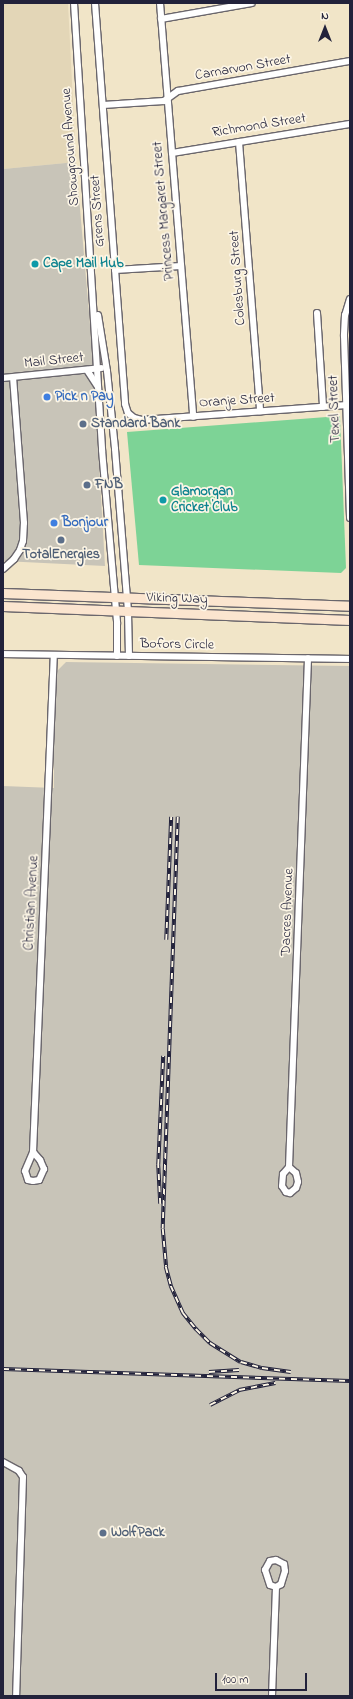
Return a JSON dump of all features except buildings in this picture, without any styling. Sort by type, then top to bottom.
[{"type":"main road","name":"Viking Way","points":[[3,593],[350,606]]},
{"type":"main road","name":"Viking Way","points":[[3,606],[350,620]]},
{"type":"street","name":"Showground Avenue","points":[[74,3],[98,368],[102,457],[116,611],[117,656]]},
{"type":"street","name":"Grens Street","points":[[95,3],[125,404],[130,415]]},
{"type":"street","name":"Princess Margaret Street","points":[[160,3],[193,416]]},
{"type":"street","points":[[161,19],[252,3]]},
{"type":"street","name":"Carnarvon Street","points":[[103,105],[164,101],[178,91],[350,61]]},
{"type":"street","name":"Richmond Street","points":[[172,153],[350,124]]},
{"type":"street","name":"Colesburg Street","points":[[240,142],[260,412]]},
{"type":"street","points":[[115,270],[181,266]]},
{"type":"street","name":"Showground Avenue","points":[[93,290],[107,368],[127,598],[129,656]]},
{"type":"street","name":"Texel Street","points":[[349,303],[344,328],[350,518]]},
{"type":"street","points":[[317,313],[323,407]]},
{"type":"street","name":"Mail Street","points":[[3,378],[107,368]]},
{"type":"street","points":[[87,370],[99,388]]},
{"type":"street","points":[[3,569],[18,555],[23,541],[24,523],[13,378]]},
{"type":"street","name":"Oranje Street","points":[[130,415],[142,420],[346,405]]},
{"type":"street","name":"Bofors Circle","points":[[3,654],[350,659]]},
{"type":"street","name":"Christian Avenue","points":[[33,1152],[54,655]]},
{"type":"street","name":"Dacres Avenue","points":[[289,1167],[308,658]]},
{"type":"street","points":[[3,1462],[20,1470],[23,1482],[16,1696]]},
{"type":"street","points":[[3,1467],[12,1466]]},
{"type":"street","points":[[272,1696],[276,1587]]},
{"type":"shaded area","points":[[3,3],[68,3],[76,162],[3,169]]},
{"type":"shaded area","points":[[76,162],[93,359],[105,566],[3,561],[3,169]]},
{"type":"shaded area","points":[[66,662],[350,666],[350,1696],[3,1696],[3,786],[54,788],[54,674]]},
{"type":"green space","points":[[340,416],[346,568],[341,573],[139,565],[127,432]]},
{"type":"railway","points":[[166,940],[171,817]]},
{"type":"railway","points":[[178,817],[163,1229],[166,1267],[171,1286],[183,1313],[210,1343],[241,1362],[262,1368],[291,1372]]},
{"type":"railway","points":[[160,1204],[158,1165],[163,1056]]},
{"type":"railway","points":[[3,1369],[350,1381]]},
{"type":"railway","points":[[209,1372],[239,1370]]},
{"type":"railway","points":[[210,1405],[239,1390],[275,1383]]},
{"type":"place","name":"Cape Mail Hub","points":[[35,264]]},
{"type":"place","name":"Pick n Pay","points":[[47,397]]},
{"type":"place","name":"Standard Bank","points":[[83,424]]},
{"type":"place","name":"FNB","points":[[87,485]]},
{"type":"place","name":"Glamorgan Cricket Club","points":[[163,500]]},
{"type":"place","name":"Bonjour","points":[[54,523]]},
{"type":"place","name":"TotalEnergies","points":[[61,540]]},
{"type":"place","name":"WolfPack","points":[[103,1533]]}]
